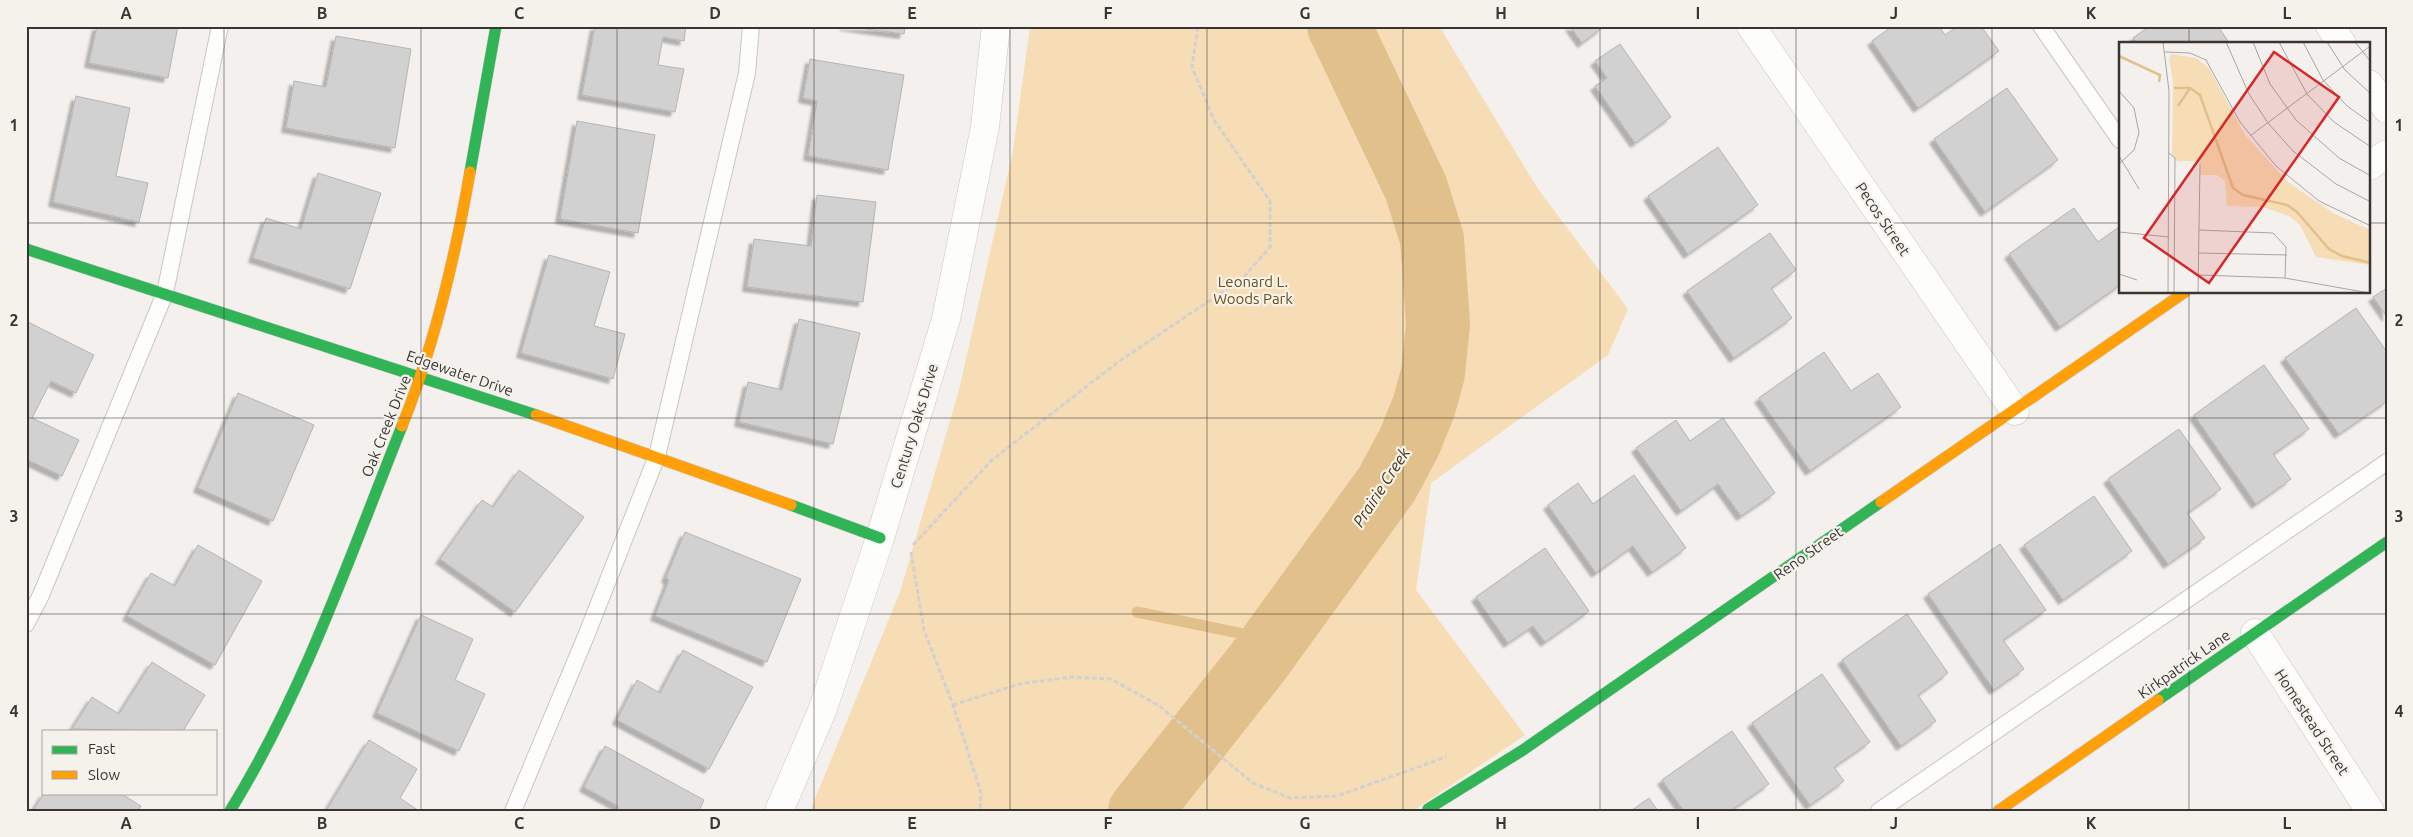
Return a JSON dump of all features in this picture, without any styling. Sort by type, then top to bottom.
[{"type":"street","name":"Oak Creek Drive","points":[[230,811],[259,764],[301,680],[422,376],[458,241],[496,26]]},
{"type":"street","name":"Century Oaks Drive","points":[[779,811],[822,711],[880,538],[946,319],[985,127],[996,26]]},
{"type":"street","name":"Pecos Street","points":[[1751,26],[2015,411]]},
{"type":"street","points":[[2330,26],[2341,42]]},
{"type":"street","points":[[2370,85],[2387,109]]},
{"type":"street","points":[[2370,165],[2387,154]]},
{"type":"street","name":"Edgewater Drive","points":[[26,248],[422,376],[657,456],[880,538]]},
{"type":"street","name":"Reno Street","points":[[1428,809],[1522,750],[2182,294]]},
{"type":"street","name":"Kirkpatrick Lane","points":[[1998,811],[2387,542]]},
{"type":"street","name":"Homestead Street","points":[[2255,633],[2370,811]]},
{"type":"lane","points":[[26,624],[41,595],[165,293],[220,26]]},
{"type":"lane","points":[[513,811],[586,636],[657,456],[747,73],[751,26]]},
{"type":"lane","points":[[2041,26],[2119,139]]},
{"type":"lane","points":[[1879,811],[2387,462]]},
{"type":"path","points":[[980,811],[981,793],[952,705],[924,630],[911,548],[992,460],[1118,362],[1242,279],[1270,247],[1270,201],[1214,120],[1192,67],[1198,26]]},
{"type":"path","points":[[952,705],[1019,684],[1072,677],[1111,678],[1158,705],[1254,783],[1290,798],[1337,796],[1452,755]]},
{"type":"green space","name":"Leonard L. Woods Park","points":[[1030,26],[1439,26],[1538,189],[1628,309],[1608,355],[1431,483],[1416,590],[1525,735],[1413,811],[810,811],[900,592],[959,390],[1013,151]]},
{"type":"building","points":[[97,26],[178,26],[168,78],[89,63]]},
{"type":"building","points":[[595,26],[686,26],[684,41],[663,37],[658,65],[684,69],[675,112],[582,95]]},
{"type":"building","points":[[844,26],[905,26],[904,34]]},
{"type":"building","points":[[1570,26],[1601,26],[1602,28],[1582,43]]},
{"type":"building","points":[[1893,26],[1939,26],[1945,35],[1958,26],[1981,26],[1999,51],[1918,108],[1872,41]]},
{"type":"building","points":[[2150,26],[2218,26],[2229,42],[2136,42],[2133,38]]},
{"type":"building","points":[[336,36],[411,49],[395,148],[286,128],[294,81],[326,87]]},
{"type":"building","points":[[1620,44],[1671,117],[1635,143],[1595,86],[1607,78],[1595,61]]},
{"type":"building","points":[[810,59],[904,75],[888,170],[808,156],[817,101],[803,98]]},
{"type":"building","points":[[2007,88],[2058,160],[1985,212],[1934,139]]},
{"type":"building","points":[[76,96],[130,108],[116,176],[148,183],[139,222],[53,202]]},
{"type":"building","points":[[577,121],[655,135],[638,233],[560,219]]},
{"type":"building","points":[[1718,147],[1758,205],[1688,254],[1648,196]]},
{"type":"building","points":[[318,173],[381,193],[350,289],[253,258],[266,218],[301,229]]},
{"type":"building","points":[[817,195],[876,202],[863,302],[747,287],[754,239],[811,246]]},
{"type":"building","points":[[2074,208],[2098,242],[2119,227],[2119,286],[2060,327],[2009,254]]},
{"type":"building","points":[[1770,233],[1796,270],[1771,288],[1792,318],[1734,358],[1687,291]]},
{"type":"building","points":[[549,255],[610,272],[594,326],[625,334],[613,379],[521,353]]},
{"type":"building","points":[[2387,288],[2387,317],[2373,297]]},
{"type":"building","points":[[2356,308],[2387,352],[2387,401],[2339,434],[2285,358]]},
{"type":"building","points":[[799,319],[860,333],[833,444],[739,422],[748,382],[782,390]]},
{"type":"building","points":[[26,321],[94,355],[76,393],[51,381],[32,418],[79,440],[62,476],[26,459]]},
{"type":"building","points":[[1824,352],[1851,391],[1878,373],[1901,407],[1810,471],[1759,398]]},
{"type":"building","points":[[2264,365],[2309,429],[2273,454],[2291,479],[2256,504],[2194,415]]},
{"type":"building","points":[[238,393],[314,425],[273,521],[198,488]]},
{"type":"building","points":[[1723,418],[1775,493],[1741,516],[1718,484],[1681,511],[1636,448],[1676,420],[1690,441]]},
{"type":"building","points":[[2179,429],[2221,489],[2187,513],[2205,538],[2168,564],[2108,479]]},
{"type":"building","points":[[519,470],[584,517],[515,612],[440,559],[482,500],[493,507]]},
{"type":"building","points":[[1634,475],[1686,548],[1652,572],[1633,546],[1596,573],[1548,505],[1578,483],[1593,504]]},
{"type":"building","points":[[2094,496],[2132,551],[2063,600],[2024,545]]},
{"type":"building","points":[[685,532],[801,579],[767,662],[655,616],[669,580],[666,578]]},
{"type":"building","points":[[2000,544],[2046,610],[2003,640],[2024,669],[1994,690],[1928,594]]},
{"type":"building","points":[[198,545],[262,581],[215,665],[127,616],[151,573],[175,586]]},
{"type":"building","points":[[1545,548],[1589,611],[1545,642],[1533,626],[1508,643],[1476,597]]},
{"type":"building","points":[[1907,614],[1948,673],[1918,695],[1936,721],[1901,746],[1842,660]]},
{"type":"building","points":[[421,615],[473,639],[455,680],[485,694],[459,751],[377,713]]},
{"type":"building","points":[[683,650],[753,687],[709,769],[617,720],[637,680],[660,693]]},
{"type":"building","points":[[152,662],[205,695],[184,730],[72,729],[92,697],[119,714]]},
{"type":"building","points":[[1822,674],[1870,742],[1834,767],[1844,781],[1810,805],[1752,723]]},
{"type":"building","points":[[1732,731],[1769,784],[1733,809],[1734,811],[1684,811],[1662,780]]},
{"type":"building","points":[[369,740],[417,769],[400,798],[419,811],[326,811]]},
{"type":"building","points":[[605,746],[704,800],[699,811],[616,811],[618,806],[584,787]]},
{"type":"building","points":[[43,794],[122,794],[141,806],[138,811],[33,811]]},
{"type":"building","points":[[1649,798],[1658,811],[1631,811]]},
{"type":"waterway","name":"Prairie Creek","points":[[1140,811],[1258,662],[1387,484],[1409,443],[1424,406],[1433,373],[1438,324],[1432,239],[1416,188],[1339,26]]},
{"type":"waterway","points":[[1137,612],[1273,640]]},
{"type":"traffic: fast","points":[[470,172],[496,26]]},
{"type":"traffic: fast","points":[[26,249],[536,415]]},
{"type":"traffic: fast","points":[[230,811],[257,765],[303,671],[402,426]]},
{"type":"traffic: fast","points":[[1428,809],[1523,750],[1881,502]]},
{"type":"traffic: fast","points":[[791,505],[880,538]]},
{"type":"traffic: fast","points":[[2158,700],[2387,542]]},
{"type":"traffic: slow","points":[[402,426],[414,395],[443,300],[470,172]]},
{"type":"traffic: slow","points":[[1881,502],[2182,294]]},
{"type":"traffic: slow","points":[[536,415],[791,505]]},
{"type":"traffic: slow","points":[[1998,811],[2158,700]]}]
